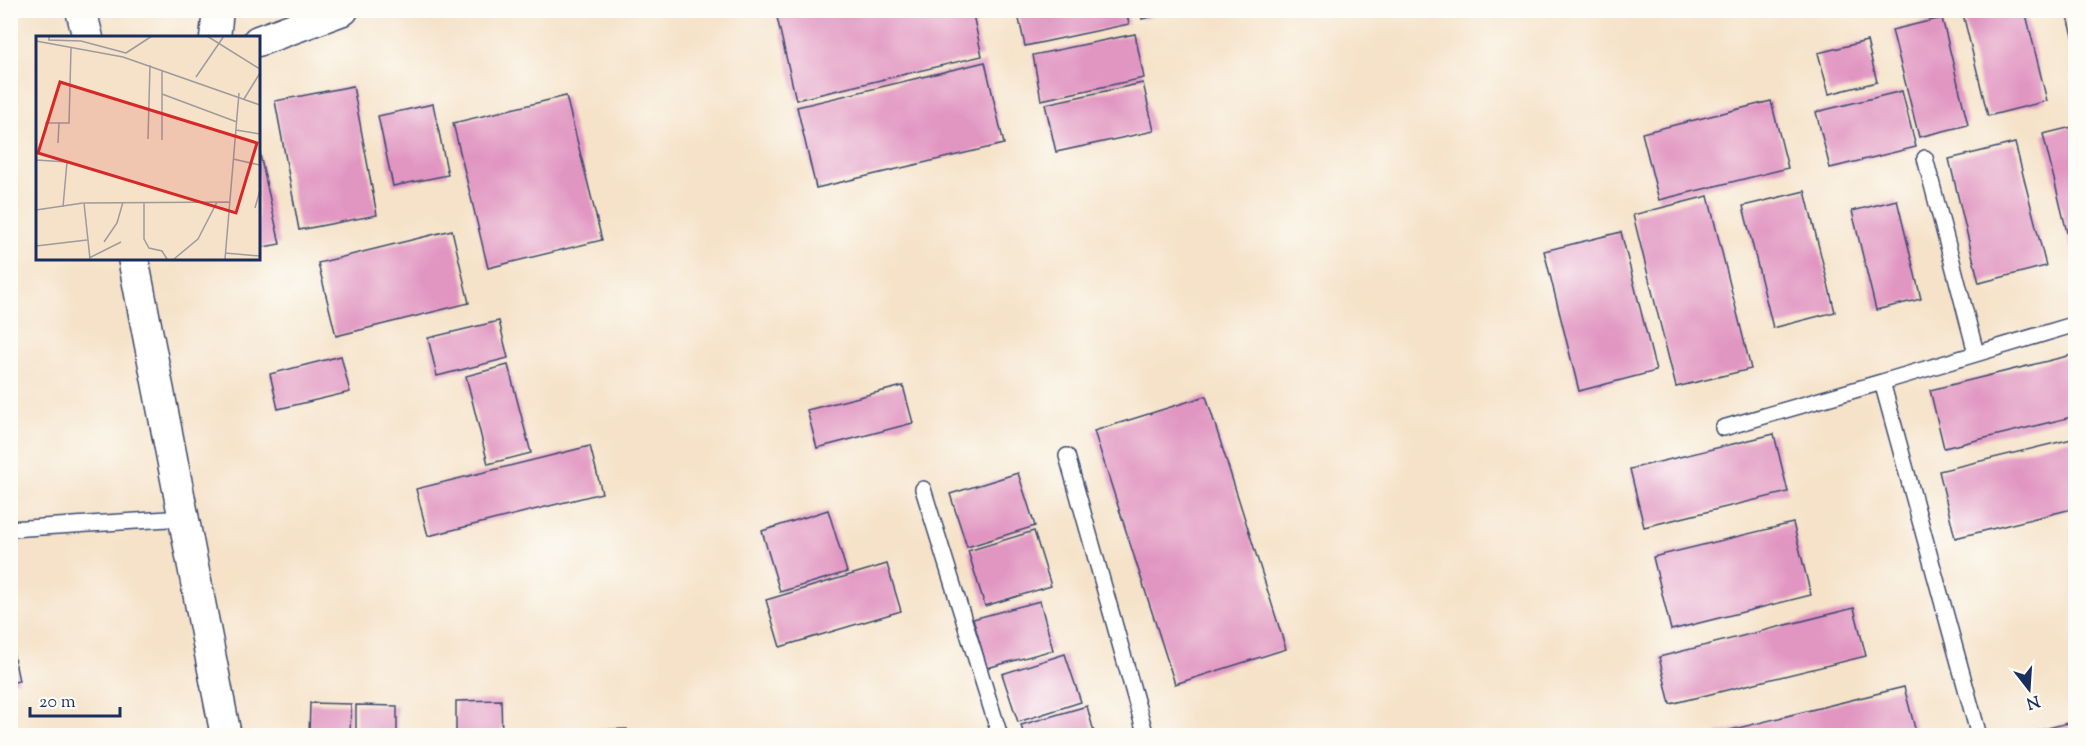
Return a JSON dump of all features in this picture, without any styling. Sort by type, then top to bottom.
[{"type":"street","points":[[81,10],[88,36]]},
{"type":"street","points":[[215,36],[218,10]]},
{"type":"street","points":[[260,40],[343,10]]},
{"type":"street","points":[[133,260],[226,735]]},
{"type":"lane","points":[[1925,158],[1977,353]]},
{"type":"lane","points":[[1723,428],[2076,324]]},
{"type":"lane","points":[[1882,382],[1979,735]]},
{"type":"lane","points":[[1067,456],[1146,735]]},
{"type":"lane","points":[[923,489],[1000,735]]},
{"type":"lane","points":[[10,529],[184,518]]},
{"type":"building","points":[[785,10],[972,10],[982,56],[796,100],[776,13]]},
{"type":"building","points":[[1017,10],[1126,10],[1129,24],[1025,46]]},
{"type":"building","points":[[1140,10],[1173,10],[1174,11],[1142,19]]},
{"type":"building","points":[[1962,10],[2025,10],[2047,101],[1988,116]]},
{"type":"building","points":[[2066,10],[2076,10],[2076,43],[2075,43]]},
{"type":"building","points":[[1942,18],[1968,125],[1919,137],[1892,30]]},
{"type":"building","points":[[1135,34],[1144,78],[1041,100],[1033,55]]},
{"type":"building","points":[[1867,41],[1877,82],[1829,94],[1818,53]]},
{"type":"building","points":[[985,62],[1004,144],[816,188],[797,107]]},
{"type":"building","points":[[1143,83],[1154,131],[1056,152],[1045,104]]},
{"type":"building","points":[[353,86],[377,215],[299,230],[275,101]]},
{"type":"building","points":[[1902,91],[1916,147],[1830,168],[1816,112]]},
{"type":"building","points":[[566,96],[602,240],[488,268],[453,123]]},
{"type":"building","points":[[1771,101],[1788,168],[1659,200],[1642,133]]},
{"type":"building","points":[[433,104],[448,175],[393,186],[378,116]]},
{"type":"building","points":[[2076,126],[2076,248],[2071,249],[2043,134]]},
{"type":"building","points":[[2015,143],[2046,266],[1979,283],[1949,159]]},
{"type":"building","points":[[260,155],[280,244],[260,248]]},
{"type":"building","points":[[1805,191],[1835,312],[1773,328],[1743,206]]},
{"type":"building","points":[[1708,196],[1751,369],[1676,387],[1633,215]]},
{"type":"building","points":[[1897,200],[1921,299],[1876,310],[1852,211]]},
{"type":"building","points":[[452,230],[469,303],[336,336],[318,263]]},
{"type":"building","points":[[1621,232],[1656,371],[1579,391],[1544,251]]},
{"type":"building","points":[[499,321],[508,358],[437,376],[428,338]]},
{"type":"building","points":[[2076,354],[2076,416],[1944,448],[1930,390]]},
{"type":"building","points":[[341,356],[350,392],[278,409],[270,374]]},
{"type":"building","points":[[508,365],[531,453],[488,464],[466,376]]},
{"type":"building","points":[[903,386],[913,423],[817,448],[807,410]]},
{"type":"building","points":[[1206,396],[1286,649],[1175,684],[1094,431]]},
{"type":"building","points":[[1774,434],[1788,492],[1644,527],[1630,469]]},
{"type":"building","points":[[2076,438],[2076,508],[1955,538],[1939,471]]},
{"type":"building","points":[[590,446],[602,493],[428,536],[416,489]]},
{"type":"building","points":[[1018,473],[1035,526],[967,547],[950,494]]},
{"type":"building","points":[[828,510],[847,572],[780,592],[762,531]]},
{"type":"building","points":[[1793,523],[1811,595],[1671,630],[1653,557]]},
{"type":"building","points":[[1034,531],[1051,586],[985,606],[968,551]]},
{"type":"building","points":[[887,564],[901,611],[780,647],[766,600]]},
{"type":"building","points":[[1040,601],[1053,650],[987,668],[973,619]]},
{"type":"building","points":[[1854,608],[1866,656],[1670,704],[1659,657]]},
{"type":"building","points":[[10,637],[19,681],[10,683]]},
{"type":"building","points":[[1065,654],[1081,702],[1018,722],[1002,674]]},
{"type":"building","points":[[1904,687],[1917,736],[1719,736],[1718,733]]},
{"type":"building","points":[[501,700],[502,736],[456,736],[456,701]]},
{"type":"building","points":[[310,703],[351,704],[350,736],[309,736]]},
{"type":"building","points":[[356,705],[397,706],[397,736],[356,736]]},
{"type":"building","points":[[1087,706],[1095,736],[1024,736],[1021,725]]},
{"type":"building","points":[[2076,721],[2076,736],[2020,735]]},
{"type":"building","points":[[627,729],[627,736],[583,736],[583,730]]}]
